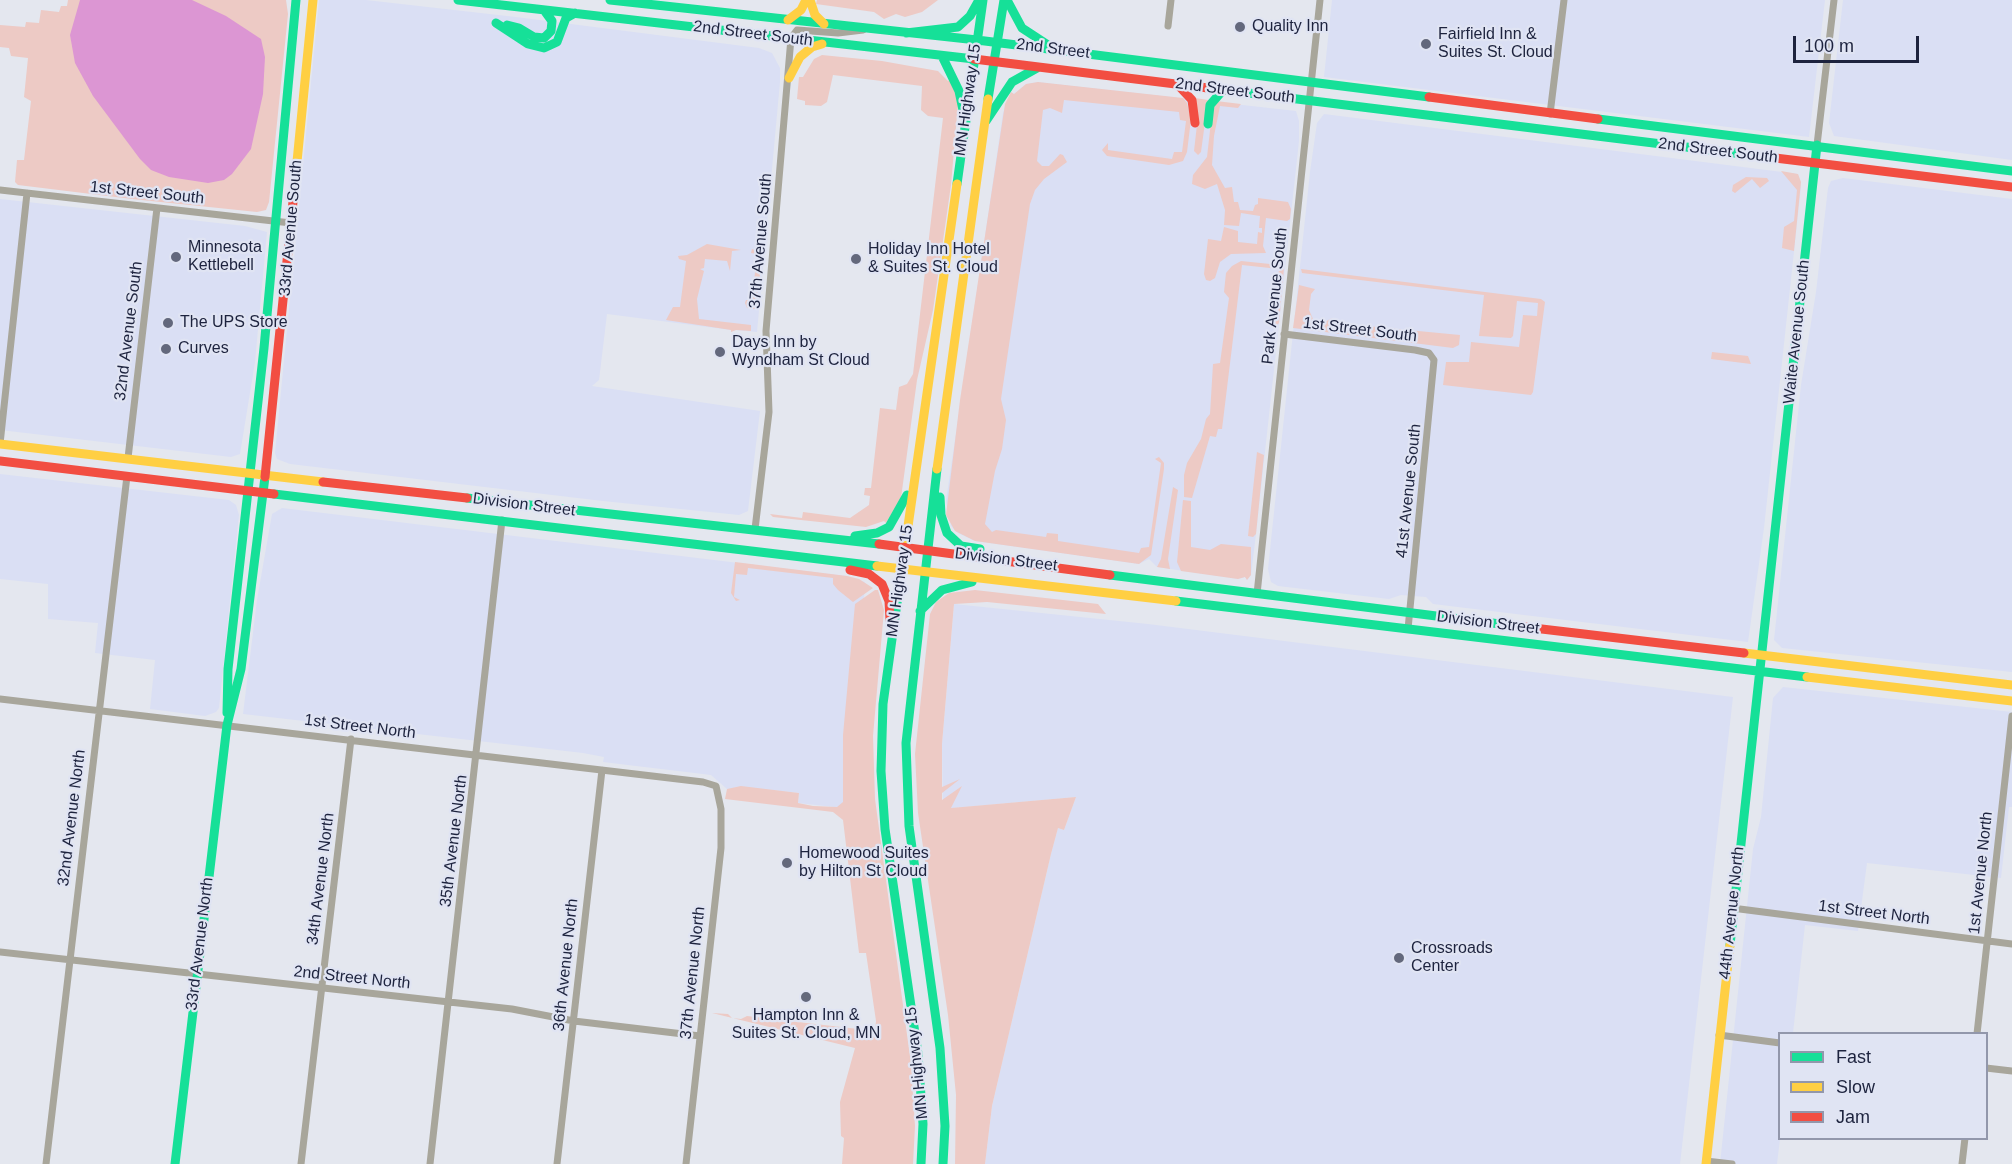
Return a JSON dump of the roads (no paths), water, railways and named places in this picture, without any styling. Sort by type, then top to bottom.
[{"type":"main road","name":"33rd Avenue South","points":[[249,490],[296,0]]},
{"type":"main road","name":"33rd Avenue South","points":[[264,492],[313,0]]},
{"type":"main road","name":"2nd Street South","points":[[458,0],[1040,67],[2012,187]]},
{"type":"main road","name":"2nd Street South","points":[[616,0],[976,40]]},
{"type":"main road","points":[[788,20],[801,10],[808,0],[815,15],[825,24]]},
{"type":"main road","points":[[906,33],[958,27],[970,16],[981,0]]},
{"type":"main road","name":"MN Highway 15","points":[[921,1164],[923,1124],[918,1053],[882,797],[883,704],[981,0]]},
{"type":"main road","points":[[1006,0],[1022,28],[1055,49]]},
{"type":"main road","name":"MN Highway 15","points":[[943,1164],[945,1126],[940,1048],[909,826],[906,786],[908,707],[938,462],[984,125],[996,42],[1006,0]]},
{"type":"main road","points":[[544,10],[552,21],[551,31],[544,38],[534,37],[519,28],[496,23],[528,44],[544,48],[557,42],[566,18],[575,13]]},
{"type":"main road","name":"2nd Street","points":[[976,40],[1130,59]]},
{"type":"main road","points":[[789,78],[794,64],[806,50],[831,43]]},
{"type":"main road","points":[[942,56],[959,91],[965,118]]},
{"type":"main road","name":"2nd Street South","points":[[1130,59],[1310,84],[1818,145],[2012,171]]},
{"type":"main road","points":[[984,125],[1012,82],[1040,67]]},
{"type":"main road","points":[[1177,84],[1192,100],[1195,123]]},
{"type":"main road","points":[[1208,124],[1210,105],[1223,90]]},
{"type":"main road","name":"Waite Avenue South","points":[[1761,665],[1818,145]]},
{"type":"main road","name":"Division Street","points":[[0,444],[905,547],[1410,613],[2012,702]]},
{"type":"main road","name":"Division Street","points":[[0,461],[1408,630],[1761,665],[2012,685]]},
{"type":"main road","points":[[938,462],[940,515],[944,528],[952,540],[969,548],[1027,555],[1053,566]]},
{"type":"main road","points":[[822,537],[867,535],[884,530],[898,515],[914,477]]},
{"type":"main road","name":"33rd Avenue North","points":[[227,725],[226,682],[249,490]]},
{"type":"main road","name":"33rd Avenue North","points":[[175,1164],[227,725],[243,659],[264,492]]},
{"type":"main road","points":[[792,556],[814,566],[857,571],[877,580],[889,601],[892,644]]},
{"type":"main road","points":[[920,611],[942,590],[988,580]]},
{"type":"main road","name":"44th Avenue North","points":[[1705,1163],[1761,665]]},
{"type":"street","points":[[1168,26],[1172,0]]},
{"type":"street","name":"Park Avenue South","points":[[1257,594],[1320,0]]},
{"type":"street","points":[[1550,114],[1564,0]]},
{"type":"street","name":"Waite Avenue South","points":[[1818,145],[1834,0]]},
{"type":"street","points":[[791,38],[797,30],[838,33],[869,29]]},
{"type":"street","name":"37th Avenue South","points":[[755,529],[769,412],[766,331],[791,38]]},
{"type":"street","name":"1st Street South","points":[[0,190],[291,223]]},
{"type":"street","points":[[0,444],[27,193]]},
{"type":"street","name":"32nd Avenue South","points":[[128,458],[157,208]]},
{"type":"street","name":"1st Street South","points":[[1284,334],[1415,350],[1432,356]]},
{"type":"street","name":"41st Avenue South","points":[[1408,630],[1435,371],[1432,356]]},
{"type":"street","name":"32nd Avenue North","points":[[46,1164],[127,476]]},
{"type":"street","name":"35th Avenue North","points":[[430,1164],[502,520]]},
{"type":"street","name":"1st Street North","points":[[0,699],[351,739],[703,782],[716,786]]},
{"type":"street","name":"1st Avenue North","points":[[1977,1032],[2012,716]]},
{"type":"street","name":"34th Avenue North","points":[[301,1164],[351,739]]},
{"type":"street","name":"36th Avenue North","points":[[557,1164],[602,770]]},
{"type":"street","name":"37th Avenue North","points":[[686,1164],[722,839],[721,809],[716,786]]},
{"type":"street","name":"1st Street North","points":[[1732,908],[2012,944]]},
{"type":"street","name":"2nd Street North","points":[[0,952],[512,1009],[574,1021],[700,1036]]},
{"type":"street","points":[[1719,1035],[1778,1043]]},
{"type":"street","points":[[1988,1068],[2012,1071]]},
{"type":"street","points":[[1962,1164],[1965,1140]]},
{"type":"street","points":[[1705,1163],[1732,1164]]},
{"type":"place","name":"Quality Inn","points":[[1240,27]]},
{"type":"place","name":"Fairfield Inn & Suites St. Cloud","points":[[1426,44]]},
{"type":"place","name":"Minnesota Kettlebell","points":[[176,257]]},
{"type":"place","name":"Holiday Inn Hotel & Suites St. Cloud","points":[[856,259]]},
{"type":"place","name":"The UPS Store","points":[[168,323]]},
{"type":"place","name":"Curves","points":[[166,349]]},
{"type":"place","name":"Days Inn by Wyndham St Cloud","points":[[720,352]]},
{"type":"place","name":"Homewood Suites by Hilton St Cloud","points":[[787,863]]},
{"type":"place","name":"Crossroads Center","points":[[1399,958]]},
{"type":"place","name":"Hampton Inn & Suites St. Cloud, MN","points":[[806,997]]}]
